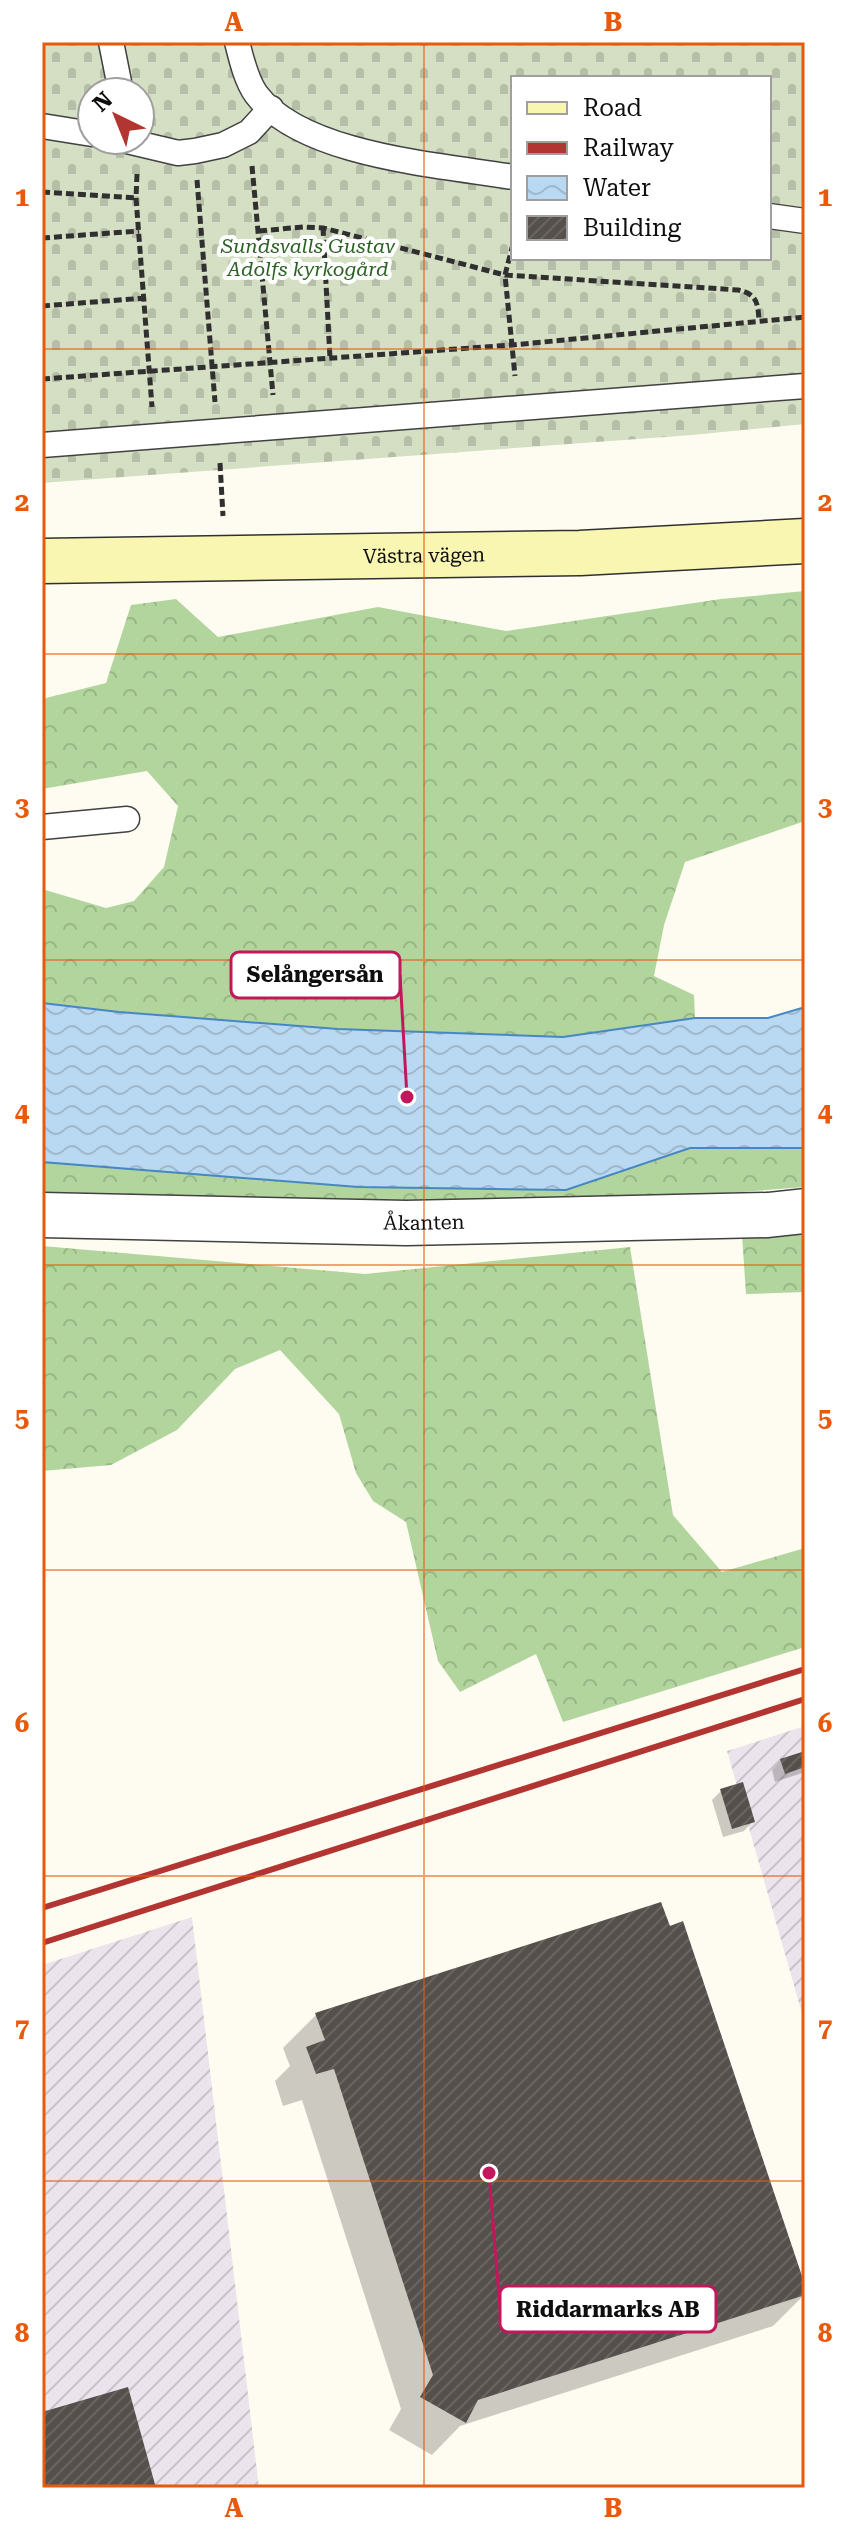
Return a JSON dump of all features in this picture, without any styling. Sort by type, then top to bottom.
[{"type":"street","name":"Västra vägen","points":[[42,561],[580,553],[805,541]]},
{"type":"street","name":"Åkanten","points":[[42,1215],[406,1223],[768,1215],[805,1211]]},
{"type":"lane","points":[[111,42],[118,76]]},
{"type":"lane","points":[[237,42],[255,92],[292,125],[376,155],[511,177]]},
{"type":"lane","points":[[156,148],[178,153],[223,145],[249,132],[271,108]]},
{"type":"lane","points":[[42,126],[76,131]]},
{"type":"lane","points":[[771,216],[805,221]]},
{"type":"lane","points":[[42,445],[805,386]]},
{"type":"lane","points":[[42,827],[127,819]]},
{"type":"path","points":[[249,132],[276,428]]},
{"type":"path","points":[[195,151],[223,516]]},
{"type":"path","points":[[137,156],[136,198],[154,436]]},
{"type":"path","points":[[42,192],[136,198]]},
{"type":"path","points":[[259,231],[323,228],[505,275],[750,292],[757,300],[759,321]]},
{"type":"path","points":[[323,228],[330,358]]},
{"type":"path","points":[[42,238],[139,231]]},
{"type":"path","points":[[511,252],[505,275],[518,409]]},
{"type":"path","points":[[42,306],[145,298]]},
{"type":"path","points":[[42,379],[512,345],[805,317]]},
{"type":"shaded area","points":[[805,1726],[805,2024],[727,1751]]},
{"type":"shaded area","points":[[192,1917],[259,2488],[42,2488],[42,1965]]},
{"type":"green space","name":"Sundsvalls Gustav Adolfs kyrkogård","points":[[42,42],[805,42],[805,424],[42,483]]},
{"type":"green space","points":[[805,591],[805,821],[685,862],[664,925],[654,976],[694,995],[695,1018],[563,1037],[338,1029],[42,1003],[42,889],[106,908],[134,901],[164,867],[178,806],[147,771],[42,789],[42,699],[106,683],[131,605],[176,599],[218,637],[378,607],[506,631],[721,599]]},
{"type":"green space","points":[[690,1148],[805,1149],[805,1187],[492,1211],[42,1200],[42,1162],[358,1187],[566,1190]]},
{"type":"green space","points":[[805,1230],[805,1292],[746,1294],[742,1235]]},
{"type":"green space","points":[[42,1246],[365,1274],[630,1247],[673,1515],[722,1572],[805,1548],[805,1647],[563,1722],[536,1654],[460,1692],[438,1661],[406,1522],[373,1501],[356,1473],[339,1414],[280,1350],[235,1369],[177,1430],[111,1465],[42,1471]]},
{"type":"water","points":[[42,1003],[338,1029],[563,1037],[695,1018],[768,1018],[805,1007],[805,1148],[690,1148],[566,1190],[358,1187],[42,1162]]},
{"type":"building","points":[[805,1751],[805,1767],[785,1774],[780,1759]]},
{"type":"building","points":[[743,1782],[755,1822],[732,1829],[720,1789]]},
{"type":"building","points":[[661,1902],[670,1926],[683,1921],[805,2285],[805,2295],[478,2400],[466,2423],[420,2397],[433,2375],[334,2069],[316,2074],[306,2047],[325,2040],[315,2013]]},
{"type":"building","points":[[128,2387],[156,2488],[42,2488],[42,2412]]},
{"type":"railway","points":[[42,1908],[805,1669]]},
{"type":"railway","points":[[42,1943],[805,1699]]},
{"type":"place","name":"Selångersån","points":[[407,1097]]},
{"type":"place","name":"Riddarmarks AB","points":[[489,2173]]}]
